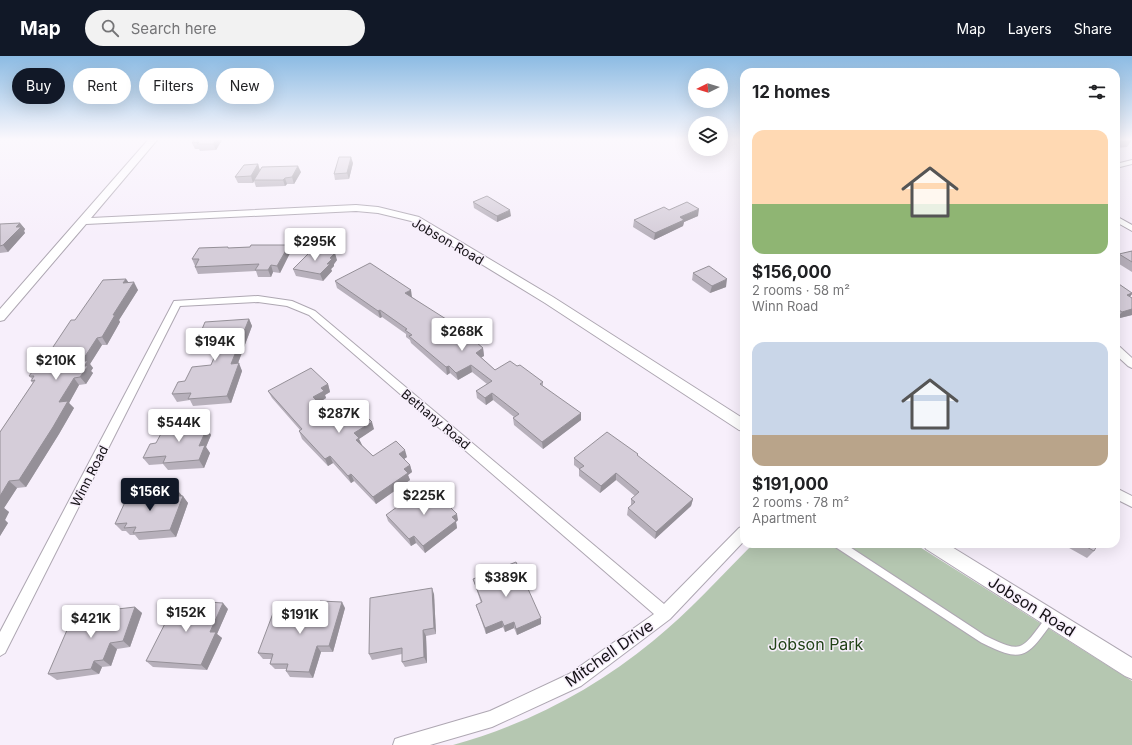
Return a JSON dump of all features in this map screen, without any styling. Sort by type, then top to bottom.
[{"type":"street","points":[[0,317],[125,172]]},
{"type":"street","name":"Jobson Road","points":[[82,221],[356,208],[378,210],[415,219],[549,300],[740,423]]},
{"type":"street","points":[[1120,220],[1132,228]]},
{"type":"street","name":"Bethany Road","points":[[177,304],[258,299],[289,303],[312,313],[665,614]]},
{"type":"street","name":"Winn Road","points":[[0,648],[177,304]]},
{"type":"street","points":[[1120,353],[1132,364]]},
{"type":"street","points":[[1120,495],[1132,502]]},
{"type":"street","name":"Mitchell Drive","points":[[406,745],[492,719],[575,680],[665,614],[740,536]]},
{"type":"street","name":"Jobson Road","points":[[938,548],[1132,669]]},
{"type":"lane","points":[[844,548],[983,639],[1002,649],[1016,653],[1024,651],[1050,618]]},
{"type":"green space","name":"Jobson Park","points":[[749,548],[921,548],[1132,681],[1132,745],[453,745],[507,727],[559,704],[608,675],[653,641],[692,606]]},
{"type":"building","points":[[239,172],[253,172],[251,176],[235,177]]},
{"type":"building","points":[[259,172],[295,172],[292,177],[285,178],[283,180],[254,180]]},
{"type":"building","points":[[335,172],[347,172],[347,173],[334,174]]},
{"type":"building","points":[[487,196],[510,210],[497,216],[473,202]]},
{"type":"building","points":[[687,202],[699,209],[680,217],[684,220],[655,233],[634,220],[664,207],[669,210]]},
{"type":"building","points":[[20,223],[16,227],[21,227],[3,245],[0,246],[0,224]]},
{"type":"building","points":[[251,245],[289,245],[277,266],[271,265],[268,270],[255,270],[259,264],[195,267],[199,259],[192,259],[199,248],[250,247]]},
{"type":"building","points":[[313,249],[335,253],[327,264],[330,264],[320,274],[293,269]]},
{"type":"building","points":[[1132,251],[1132,262],[1120,255]]},
{"type":"building","points":[[370,263],[411,290],[405,293],[457,326],[483,348],[476,353],[495,370],[510,361],[517,366],[520,365],[543,382],[540,384],[581,413],[542,442],[513,418],[519,414],[492,393],[485,398],[476,391],[492,381],[471,365],[456,373],[449,366],[446,367],[409,336],[412,335],[405,330],[407,329],[335,281]]},
{"type":"building","points":[[709,266],[727,279],[712,286],[693,273]]},
{"type":"building","points":[[126,279],[123,283],[134,282],[113,315],[115,315],[102,337],[97,338],[82,361],[88,361],[84,366],[88,366],[80,377],[74,378],[59,402],[68,401],[53,427],[19,480],[9,481],[0,496],[0,432],[35,380],[31,381],[34,376],[29,376],[42,359],[45,359],[71,320],[75,320],[103,280]]},
{"type":"building","points":[[1120,285],[1132,293],[1127,295],[1132,298],[1132,309],[1122,312],[1120,311]]},
{"type":"building","points":[[249,319],[231,364],[239,363],[227,396],[188,399],[191,393],[172,394],[178,382],[185,381],[192,367],[211,365],[221,341],[204,342],[205,339],[198,339],[205,322]]},
{"type":"building","points":[[311,368],[328,384],[321,388],[324,391],[313,397],[329,413],[340,407],[352,419],[363,413],[372,422],[354,433],[359,438],[356,440],[373,456],[396,441],[405,450],[399,454],[410,465],[404,469],[408,473],[373,497],[351,474],[348,476],[330,456],[325,459],[299,431],[302,429],[268,391]]},
{"type":"building","points":[[201,420],[198,429],[207,428],[199,446],[205,445],[199,460],[163,463],[166,456],[143,458],[150,444],[156,443],[163,430],[167,430],[171,423]]},
{"type":"building","points":[[607,432],[638,454],[637,455],[693,499],[656,532],[628,508],[635,502],[631,499],[639,492],[616,473],[601,486],[579,469],[584,466],[574,458]]},
{"type":"building","points":[[436,485],[448,496],[443,500],[457,514],[452,517],[456,521],[423,546],[414,536],[409,539],[386,515],[412,496],[415,500]]},
{"type":"building","points":[[178,491],[176,496],[183,496],[170,530],[133,533],[136,527],[124,528],[127,523],[115,524],[125,502],[128,502],[131,495]]},
{"type":"building","points":[[1088,548],[1096,548],[1094,551]]},
{"type":"building","points":[[516,562],[541,618],[516,629],[514,622],[504,626],[502,621],[485,628],[476,605],[482,602],[473,579]]},
{"type":"building","points":[[432,588],[434,628],[423,630],[424,657],[402,662],[402,648],[369,654],[370,598]]},
{"type":"building","points":[[177,600],[223,603],[210,632],[216,632],[201,665],[146,661]]},
{"type":"building","points":[[320,601],[342,602],[329,646],[317,646],[309,672],[286,671],[288,664],[270,664],[273,654],[258,653],[275,608],[317,609]]},
{"type":"building","points":[[135,607],[123,641],[110,643],[103,660],[94,661],[91,669],[48,674],[74,614]]}]
